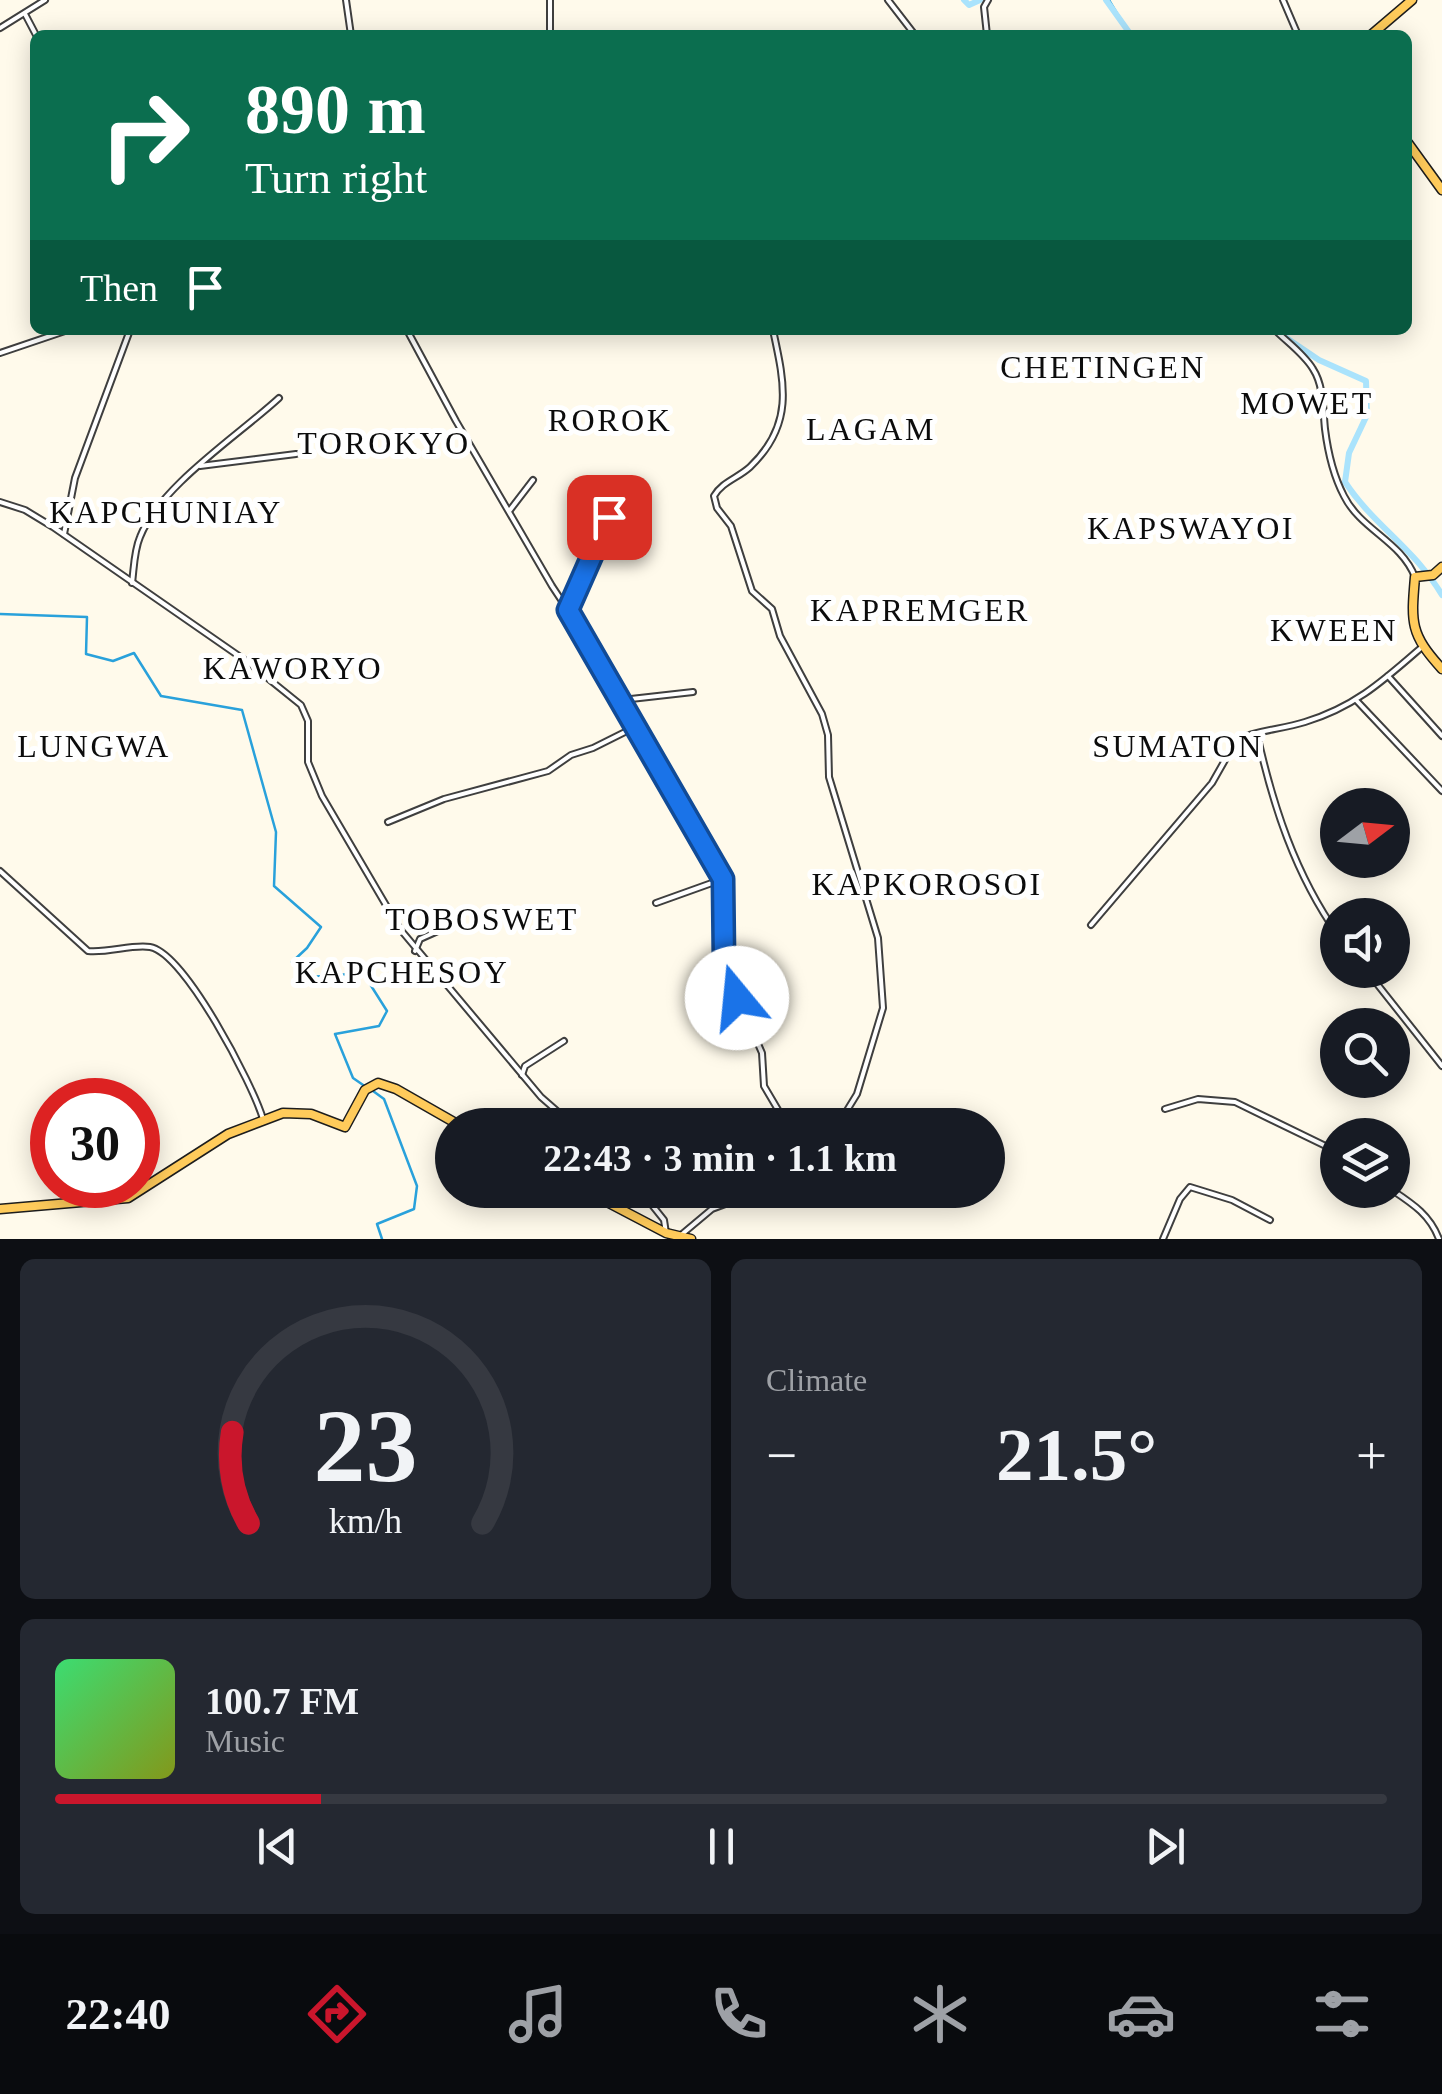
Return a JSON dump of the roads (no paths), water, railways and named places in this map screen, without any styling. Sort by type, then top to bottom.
[{"type":"main road","points":[[1377,30],[1412,0]]},
{"type":"main road","points":[[1412,149],[1442,190]]},
{"type":"main road","points":[[1442,567],[1418,577],[1411,624],[1422,647],[1442,669]]},
{"type":"main road","points":[[0,1209],[128,1198],[228,1134],[263,1119],[302,1112],[346,1127],[364,1090],[378,1083],[435,1111]]},
{"type":"main road","points":[[619,1208],[666,1232],[691,1239]]},
{"type":"street","points":[[0,28],[45,0]]},
{"type":"street","points":[[346,0],[350,30]]},
{"type":"street","points":[[550,0],[550,30]]},
{"type":"street","points":[[888,0],[911,30]]},
{"type":"street","points":[[986,30],[984,7],[988,0]]},
{"type":"street","points":[[1283,0],[1296,30]]},
{"type":"street","points":[[25,14],[33,30]]},
{"type":"street","points":[[0,352],[53,335]]},
{"type":"street","points":[[64,535],[75,478],[128,335]]},
{"type":"street","points":[[410,335],[723,879],[726,971],[760,1045],[765,1064],[764,1086],[777,1108]]},
{"type":"street","points":[[774,335],[784,400],[781,422],[770,446],[714,496],[730,526],[752,591],[772,610],[780,636],[825,723],[829,777],[878,938],[883,1008],[857,1094],[848,1108]]},
{"type":"street","points":[[1280,335],[1308,362],[1316,376],[1330,462],[1343,495],[1364,521],[1409,562],[1418,577]]},
{"type":"street","points":[[132,584],[141,533],[195,466],[279,398]]},
{"type":"street","points":[[195,466],[296,454]]},
{"type":"street","points":[[510,510],[533,480]]},
{"type":"street","points":[[0,502],[37,516],[249,663],[301,705],[308,721],[308,762],[322,796],[415,951],[555,1108]]},
{"type":"street","points":[[568,610],[609,517]]},
{"type":"street","points":[[1092,925],[1205,792],[1234,742],[1312,720],[1356,700],[1378,688],[1422,647]]},
{"type":"street","points":[[1388,676],[1442,736]]},
{"type":"street","points":[[622,700],[693,692]]},
{"type":"street","points":[[1356,700],[1442,791]]},
{"type":"street","points":[[388,822],[444,800],[548,772],[571,755],[637,726]]},
{"type":"street","points":[[1257,734],[1284,835],[1320,906]]},
{"type":"street","points":[[0,871],[88,951],[150,947],[163,954],[209,1011],[257,1097],[263,1119]]},
{"type":"street","points":[[656,903],[723,879]]},
{"type":"street","points":[[415,951],[420,939],[440,930],[439,920]]},
{"type":"street","points":[[1380,988],[1442,1066]]},
{"type":"street","points":[[522,1075],[525,1066],[564,1041]]},
{"type":"street","points":[[1165,1109],[1198,1099],[1235,1102],[1320,1143]]},
{"type":"street","points":[[1162,1239],[1184,1192],[1190,1188],[1232,1200],[1270,1220]]},
{"type":"street","points":[[1410,1203],[1434,1224],[1439,1239]]},
{"type":"street","points":[[654,1208],[664,1220],[666,1232]]},
{"type":"street","points":[[680,1236],[717,1208]]},
{"type":"waterway","points":[[964,0],[969,5],[980,0]]},
{"type":"waterway","points":[[1106,0],[1127,30]]},
{"type":"waterway","points":[[1109,0],[1127,30]]},
{"type":"waterway","points":[[1282,335],[1319,360],[1366,381],[1367,415],[1349,453],[1345,482],[1442,595]]},
{"type":"waterway","points":[[0,614],[87,617],[86,654],[113,661],[134,653],[161,696],[242,710],[276,832],[274,886],[321,927],[292,962],[310,977],[363,973],[387,1011],[379,1026],[335,1034],[353,1078],[366,1087]]},
{"type":"waterway","points":[[373,1091],[384,1099],[417,1186],[414,1209],[377,1224],[382,1239]]},
{"type":"district","name":"CHETINGEN","points":[[1103,367]]},
{"type":"district","name":"MOWET","points":[[1307,403]]},
{"type":"district","name":"ROROK","points":[[610,420]]},
{"type":"district","name":"LAGAM","points":[[871,429]]},
{"type":"district","name":"TOROKYO","points":[[384,443]]},
{"type":"district","name":"KAPCHUNIAY","points":[[166,512]]},
{"type":"district","name":"KAPSWAYOI","points":[[1191,528]]},
{"type":"district","name":"KAPREMGER","points":[[920,610]]},
{"type":"district","name":"KWEEN","points":[[1334,630]]},
{"type":"district","name":"KAWORYO","points":[[293,668]]},
{"type":"district","name":"LUNGWA","points":[[94,746]]},
{"type":"district","name":"SUMATON","points":[[1178,746]]},
{"type":"district","name":"KAPKOROSOI","points":[[927,884]]},
{"type":"district","name":"TOBOSWET","points":[[482,919]]},
{"type":"district","name":"KAPCHESOY","points":[[402,972]]}]
